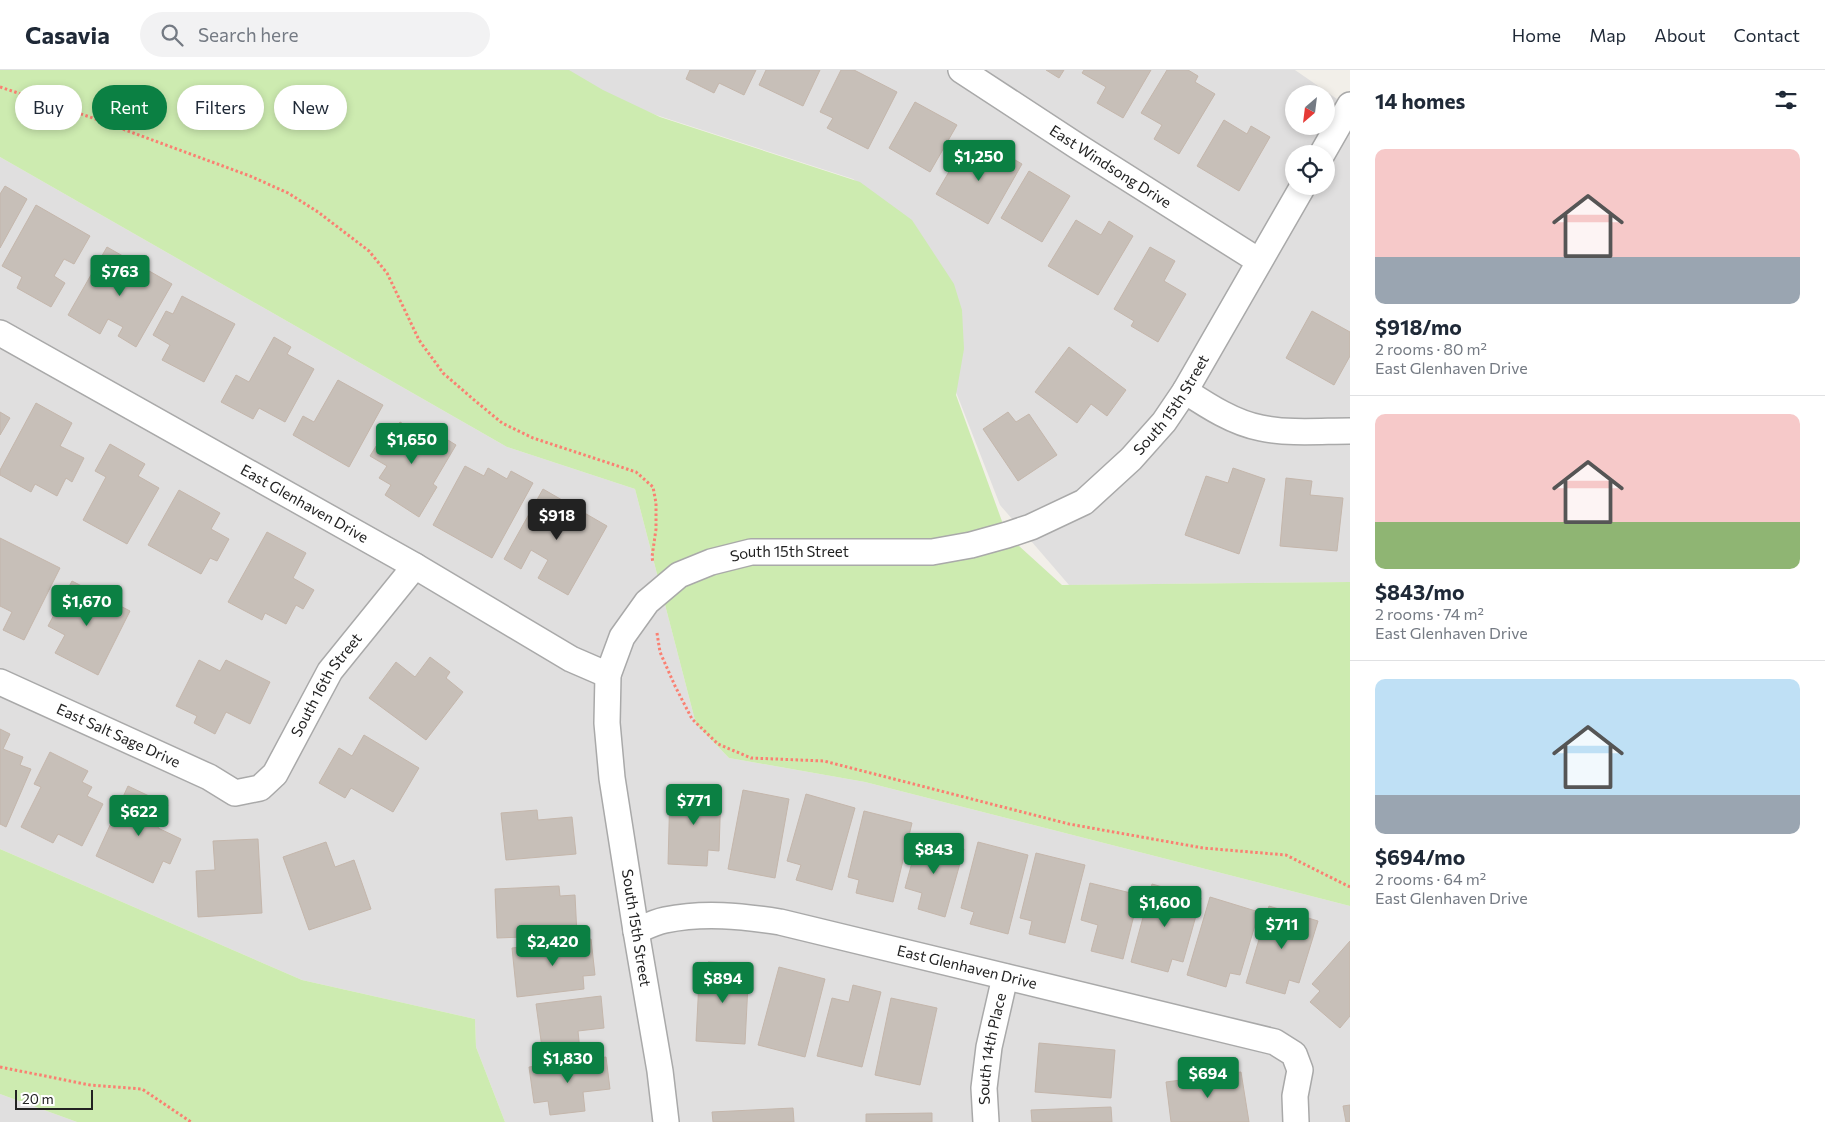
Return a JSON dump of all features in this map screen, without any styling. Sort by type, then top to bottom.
[{"type":"street","name":"East Windsong Drive","points":[[961,70],[1259,261]]},
{"type":"street","points":[[1327,145],[1350,105]]},
{"type":"street","name":"South 15th Street","points":[[666,1122],[660,1071],[636,931],[611,762],[607,723],[608,675],[622,637],[647,602],[661,590],[679,575],[711,562],[751,552],[932,552],[1007,535],[1084,502],[1132,460],[1164,422],[1185,391],[1298,195]]},
{"type":"street","name":"East Glenhaven Drive","points":[[0,333],[415,566],[571,659],[608,675]]},
{"type":"street","points":[[1185,391],[1232,418],[1260,428],[1287,431],[1350,431]]},
{"type":"street","name":"South 16th Street","points":[[235,793],[260,788],[275,774],[330,670],[415,566]]},
{"type":"street","name":"East Salt Sage Drive","points":[[0,682],[209,777],[235,793]]},
{"type":"street","name":"East Glenhaven Drive","points":[[636,931],[664,920],[696,916],[732,915],[780,922],[1275,1042],[1294,1054],[1300,1070],[1295,1096],[1296,1122]]},
{"type":"street","name":"South 14th Place","points":[[986,1122],[984,1088],[989,1047],[1005,977]]},
{"type":"path","points":[[0,87],[90,117],[250,176],[288,193],[318,212],[370,251],[387,273],[419,340],[443,373],[502,422],[533,438],[636,472],[653,487],[656,503],[656,529],[652,558],[661,590],[656,625],[660,652],[692,720],[718,744],[751,758],[824,761],[1060,822],[1116,833],[1203,848],[1286,855],[1350,887]]},
{"type":"path","points":[[0,1067],[90,1086],[142,1090],[191,1122]]},
{"type":"shaded area","points":[[565,70],[1295,70],[1317,85],[1285,85],[1285,135],[1335,135],[1335,98],[1350,108],[1350,582],[1069,585],[1000,505],[956,392],[902,215],[853,179],[656,115],[609,96]]},
{"type":"shaded area","points":[[0,157],[507,447],[635,489],[696,724],[729,758],[865,782],[1350,906],[1350,1122],[505,1122],[476,1047],[475,1019],[302,980],[0,849]]},
{"type":"shaded area","points":[[0,1094],[77,1122],[0,1122]]},
{"type":"green space","points":[[0,70],[569,70],[603,90],[660,117],[860,182],[912,220],[954,284],[962,310],[964,349],[956,395],[1007,535],[1062,585],[1350,582],[1350,906],[865,782],[729,758],[696,724],[635,489],[507,447],[0,157]]},
{"type":"green space","points":[[0,849],[302,980],[475,1019],[476,1047],[505,1122],[77,1122],[0,1094]]},
{"type":"building","points":[[690,70],[756,70],[744,95],[719,83],[714,93],[686,79]]},
{"type":"building","points":[[766,70],[820,70],[803,106],[759,85]]},
{"type":"building","points":[[841,70],[854,70],[897,92],[868,149],[827,128],[833,118],[820,112]]},
{"type":"building","points":[[1046,70],[1064,70],[1059,78]]},
{"type":"building","points":[[1084,70],[1151,70],[1123,118],[1097,103],[1106,87],[1082,73]]},
{"type":"building","points":[[1167,70],[1188,70],[1198,76],[1195,82],[1215,94],[1179,154],[1154,139],[1162,125],[1141,113]]},
{"type":"building","points":[[915,102],[957,125],[930,172],[889,148]]},
{"type":"building","points":[[1224,120],[1247,134],[1251,126],[1270,137],[1239,191],[1197,166]]},
{"type":"building","points":[[964,146],[987,159],[993,147],[1022,164],[988,224],[936,194]]},
{"type":"building","points":[[1029,171],[1070,196],[1042,242],[1001,218]]},
{"type":"building","points":[[5,186],[27,199],[0,248],[0,194]]},
{"type":"building","points":[[36,205],[90,236],[74,264],[64,259],[54,276],[65,283],[51,307],[17,288],[22,277],[2,266]]},
{"type":"building","points":[[1076,220],[1101,235],[1109,221],[1133,236],[1098,295],[1048,266]]},
{"type":"building","points":[[107,247],[172,284],[136,347],[118,336],[123,327],[108,319],[100,334],[68,315]]},
{"type":"building","points":[[1150,247],[1175,261],[1164,281],[1186,294],[1158,342],[1131,326],[1134,321],[1114,309]]},
{"type":"building","points":[[182,296],[235,324],[204,382],[162,360],[170,345],[153,335],[166,311],[173,314]]},
{"type":"building","points":[[1312,311],[1350,332],[1350,356],[1334,385],[1286,358]]},
{"type":"building","points":[[274,337],[291,347],[287,354],[314,369],[285,422],[259,408],[253,419],[221,402],[236,375],[249,382]]},
{"type":"building","points":[[1069,347],[1126,390],[1107,416],[1091,404],[1077,423],[1035,392]]},
{"type":"building","points":[[338,380],[383,405],[349,467],[293,435],[303,416],[314,422]]},
{"type":"building","points":[[36,403],[72,423],[60,446],[84,458],[72,482],[66,478],[57,496],[35,484],[31,492],[0,475],[0,470]]},
{"type":"building","points":[[0,412],[10,418],[0,435]]},
{"type":"building","points":[[1008,412],[1016,422],[1029,414],[1057,455],[1018,481],[983,429]]},
{"type":"building","points":[[400,422],[420,434],[425,426],[456,445],[433,484],[437,487],[419,517],[385,495],[391,485],[379,478],[387,466],[370,456],[383,435],[389,439]]},
{"type":"building","points":[[110,444],[145,464],[138,476],[159,488],[127,544],[83,520],[106,477],[95,471]]},
{"type":"building","points":[[465,466],[484,476],[488,468],[507,479],[511,471],[533,483],[492,558],[433,525]]},
{"type":"building","points":[[1233,468],[1265,479],[1239,554],[1185,535],[1206,476],[1228,483]]},
{"type":"building","points":[[1286,478],[1312,481],[1310,495],[1343,498],[1337,551],[1280,546]]},
{"type":"building","points":[[543,489],[607,526],[568,595],[538,578],[548,560],[531,550],[521,569],[504,559]]},
{"type":"building","points":[[179,490],[220,513],[211,529],[229,539],[217,561],[210,558],[201,574],[148,545]]},
{"type":"building","points":[[267,532],[306,553],[293,578],[314,590],[303,609],[296,605],[286,624],[265,613],[262,620],[228,602]]},
{"type":"building","points":[[0,538],[60,568],[24,640],[3,630],[12,612],[0,606]]},
{"type":"building","points":[[72,581],[130,611],[98,675],[55,653],[65,635],[48,626]]},
{"type":"building","points":[[430,657],[450,672],[446,678],[463,692],[426,740],[369,698],[396,662],[415,677]]},
{"type":"building","points":[[199,660],[220,671],[226,660],[270,682],[250,724],[226,712],[215,734],[194,723],[197,716],[176,706]]},
{"type":"building","points":[[0,729],[10,734],[3,749],[23,757],[20,765],[31,769],[6,827],[0,824]]},
{"type":"building","points":[[364,735],[419,768],[393,812],[351,788],[345,798],[319,783],[339,748],[352,756]]},
{"type":"building","points":[[50,752],[88,771],[82,782],[92,787],[87,796],[103,804],[82,846],[58,834],[53,843],[21,827],[41,787],[34,784]]},
{"type":"building","points":[[128,786],[168,805],[158,828],[181,839],[170,864],[163,861],[153,883],[96,856]]},
{"type":"building","points":[[670,789],[721,790],[719,851],[708,850],[707,866],[668,864]]},
{"type":"building","points":[[743,790],[789,799],[775,878],[728,869]]},
{"type":"building","points":[[806,794],[855,808],[832,890],[796,880],[801,865],[787,861]]},
{"type":"building","points":[[537,810],[538,820],[572,817],[576,854],[506,860],[501,813]]},
{"type":"building","points":[[864,811],[912,823],[893,902],[856,893],[859,880],[848,877]]},
{"type":"building","points":[[919,837],[964,849],[945,917],[918,909],[922,893],[905,888]]},
{"type":"building","points":[[258,839],[262,913],[198,917],[196,871],[215,870],[213,841]]},
{"type":"building","points":[[326,842],[335,867],[354,860],[371,909],[309,930],[283,857]]},
{"type":"building","points":[[978,842],[1028,855],[1008,934],[970,924],[974,912],[961,908]]},
{"type":"building","points":[[1036,853],[1085,865],[1065,943],[1029,934],[1032,921],[1020,918]]},
{"type":"building","points":[[1090,883],[1139,895],[1123,959],[1091,951],[1098,925],[1081,920]]},
{"type":"building","points":[[1152,884],[1201,898],[1183,962],[1172,959],[1168,972],[1131,962]]},
{"type":"building","points":[[559,886],[560,896],[575,895],[577,935],[497,938],[495,889]]},
{"type":"building","points":[[1210,897],[1259,912],[1240,975],[1230,973],[1226,987],[1187,975]]},
{"type":"building","points":[[1269,906],[1318,921],[1299,983],[1289,980],[1285,994],[1246,983]]},
{"type":"building","points":[[591,939],[595,975],[583,976],[584,989],[517,997],[512,948]]},
{"type":"building","points":[[1350,941],[1350,1016],[1340,1028],[1310,1002],[1320,991],[1312,984]]},
{"type":"building","points":[[708,962],[749,964],[745,1044],[696,1041],[699,980],[707,980]]},
{"type":"building","points":[[779,967],[825,979],[805,1057],[758,1045]]},
{"type":"building","points":[[853,985],[881,992],[862,1067],[817,1056],[832,998],[849,1002]]},
{"type":"building","points":[[601,996],[604,1028],[578,1031],[580,1051],[543,1055],[536,1004]]},
{"type":"building","points":[[891,998],[937,1008],[920,1085],[875,1075]]},
{"type":"building","points":[[1039,1043],[1115,1050],[1111,1098],[1035,1092]]},
{"type":"building","points":[[606,1057],[610,1089],[583,1092],[585,1111],[550,1115],[548,1101],[534,1103],[529,1067]]},
{"type":"building","points":[[1241,1072],[1249,1122],[1171,1122],[1166,1082]]},
{"type":"building","points":[[1350,1105],[1350,1122],[1346,1122],[1343,1106]]},
{"type":"building","points":[[1111,1107],[1112,1122],[1032,1122],[1031,1110]]},
{"type":"building","points":[[793,1108],[794,1122],[713,1122],[712,1112]]},
{"type":"building","points":[[932,1113],[932,1122],[866,1122],[866,1114]]}]
